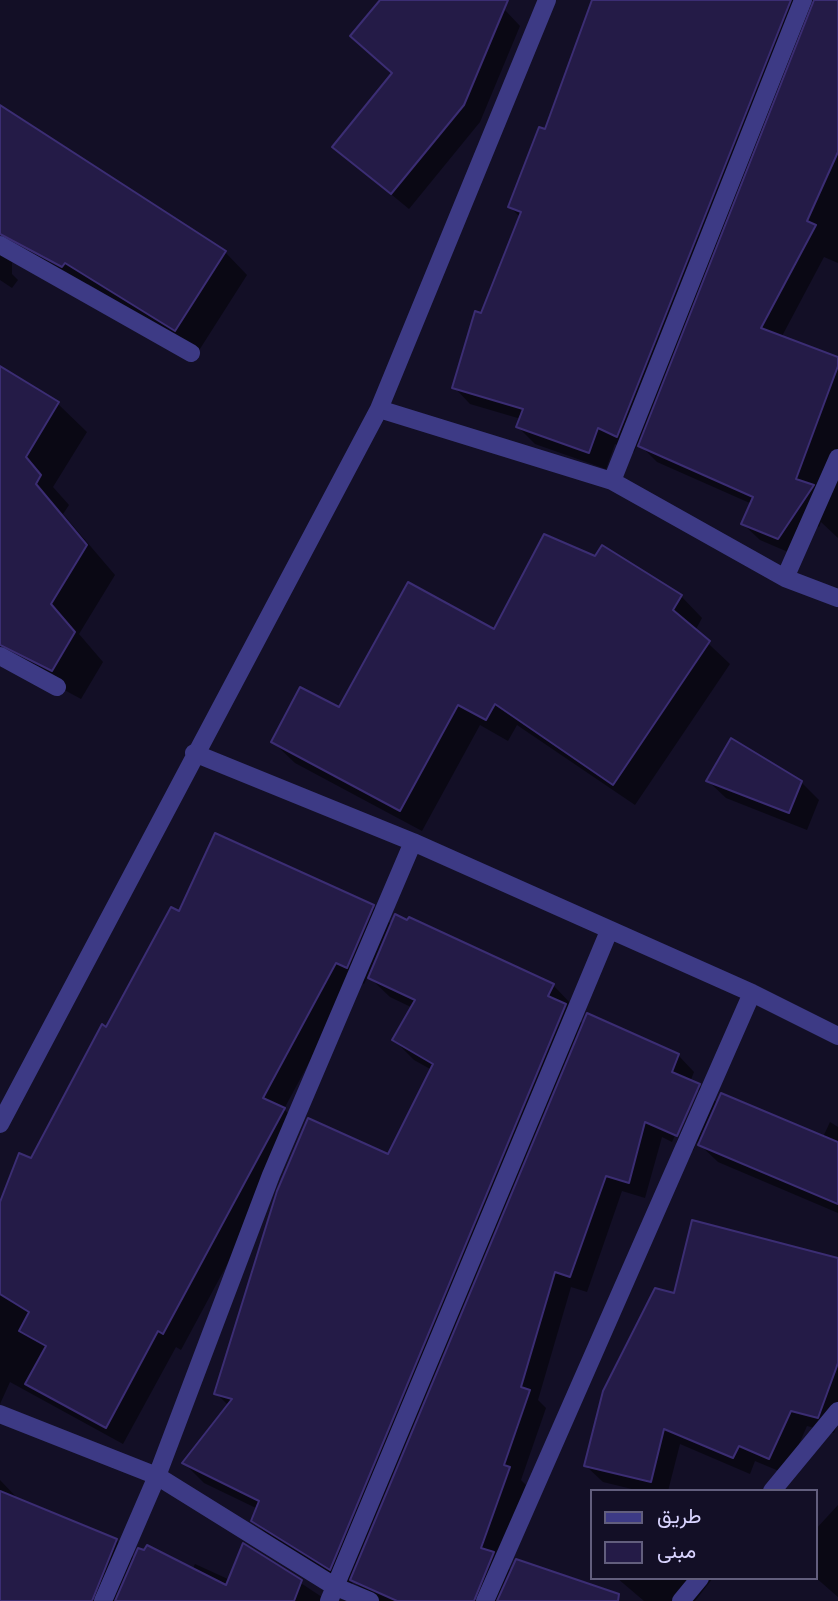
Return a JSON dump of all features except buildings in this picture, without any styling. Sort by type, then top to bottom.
[{"type":"street","points":[[0,1124],[194,753],[379,409],[547,0]]},
{"type":"street","points":[[612,481],[803,0]]},
{"type":"street","points":[[0,245],[191,353]]},
{"type":"street","points":[[379,409],[612,481],[785,578],[838,598]]},
{"type":"street","points":[[785,578],[838,458]]},
{"type":"street","points":[[0,656],[57,687]]},
{"type":"street","points":[[194,753],[413,842],[609,932],[752,993],[838,1036]]},
{"type":"street","points":[[103,1601],[157,1476],[271,1175],[413,842]]},
{"type":"street","points":[[331,1593],[609,932]]},
{"type":"street","points":[[485,1601],[752,993]]},
{"type":"street","points":[[0,1414],[157,1476],[331,1593],[370,1601]]},
{"type":"street","points":[[774,1489],[837,1416]]},
{"type":"street","points":[[681,1601],[698,1580]]}]
